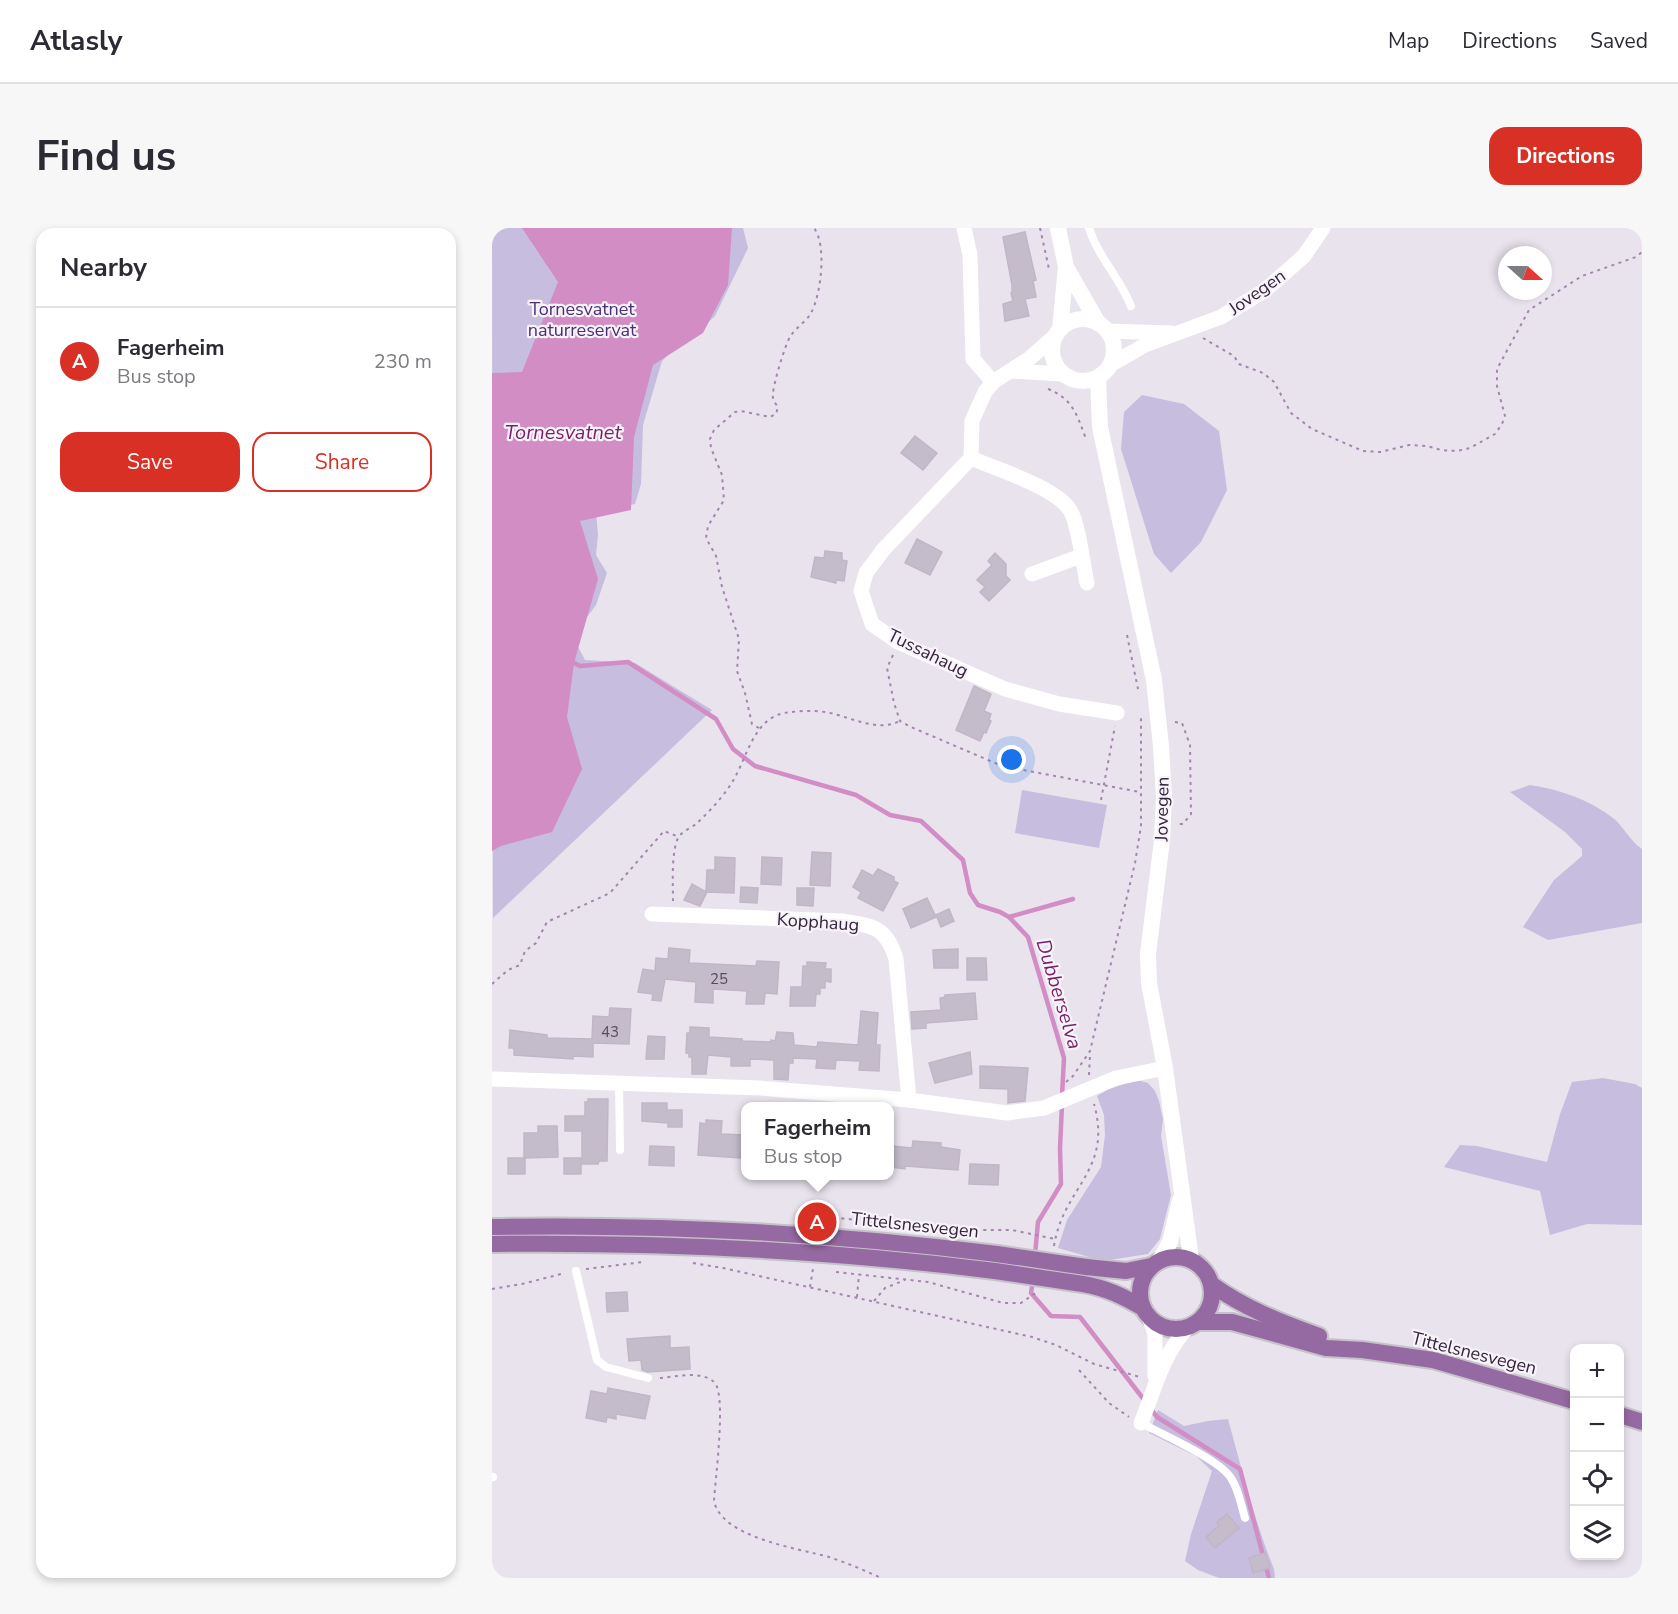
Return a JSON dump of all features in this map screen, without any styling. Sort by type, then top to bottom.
[{"type":"main road","name":"Tittelsnesvegen","points":[[492,1227],[639,1227],[761,1231],[909,1243],[1105,1288],[1121,1294],[1146,1313]]},
{"type":"main road","name":"Tittelsnesvegen","points":[[492,1244],[639,1244],[760,1249],[918,1261],[996,1262],[1126,1271],[1156,1263]]},
{"type":"main road","points":[[1181,1256],[1191,1260],[1200,1265],[1207,1274],[1211,1284],[1210,1305],[1205,1314],[1193,1324],[1167,1328],[1157,1324],[1146,1313],[1140,1297],[1140,1286],[1144,1275],[1156,1263],[1181,1256]]},
{"type":"main road","name":"Tittelsnesvegen","points":[[1211,1284],[1252,1310],[1362,1350]]},
{"type":"main road","name":"Tittelsnesvegen","points":[[1193,1324],[1232,1322],[1326,1348],[1362,1350],[1433,1360],[1570,1400]]},
{"type":"main road","points":[[1624,1416],[1642,1422]]},
{"type":"street","points":[[964,228],[970,255],[973,358],[993,382]]},
{"type":"street","points":[[1058,228],[1057,333],[1052,347],[1052,357],[1055,366],[1062,374]]},
{"type":"street","name":"Jovegen","points":[[1110,365],[1145,345],[1221,317],[1264,291],[1304,256],[1323,228]]},
{"type":"street","points":[[1010,371],[1062,374],[1079,382],[1098,378],[1110,365],[1114,347],[1103,327],[1058,269]]},
{"type":"street","points":[[1087,583],[1071,512],[1061,500],[1048,491],[971,458],[972,421],[985,392],[993,382],[1010,371],[1068,323],[1078,319],[1088,320],[1103,327]]},
{"type":"street","name":"Jovegen","points":[[1103,327],[1180,331]]},
{"type":"street","name":"Jovegen","points":[[1098,378],[1100,427],[1154,680],[1161,746],[1164,797],[1162,840],[1148,954],[1149,983],[1165,1068],[1191,1245],[1191,1260]]},
{"type":"street","name":"Jovegen","points":[[1079,382],[1100,427]]},
{"type":"street","name":"Tussahaug","points":[[971,458],[883,550],[866,573],[861,591],[872,624],[898,642],[1005,689],[1059,704],[1117,713]]},
{"type":"street","points":[[1032,574],[1081,556]]},
{"type":"street","name":"Kopphaug","points":[[652,914],[842,921],[866,925],[881,931],[891,942],[896,959],[909,1100]]},
{"type":"street","points":[[492,1079],[760,1088],[909,1100],[1007,1113],[1032,1111],[1061,1102],[1116,1078],[1165,1068]]},
{"type":"street","name":"Jovegen","points":[[1156,1263],[1170,1242],[1182,1193]]},
{"type":"street","points":[[1146,1313],[1155,1333],[1155,1382]]},
{"type":"street","points":[[1141,1423],[1155,1382],[1176,1341],[1193,1324]]},
{"type":"lane","points":[[1089,228],[1100,253],[1125,291],[1131,306]]},
{"type":"lane","points":[[619,1082],[620,1150]]},
{"type":"lane","points":[[576,1271],[597,1360],[606,1367],[648,1378]]},
{"type":"lane","points":[[1141,1423],[1207,1458],[1227,1472],[1235,1485],[1245,1518]]},
{"type":"path","points":[[759,728],[752,724],[746,693],[737,671],[739,639],[722,587],[716,556],[706,538],[708,526],[724,500],[722,475],[710,439],[714,430],[735,412],[741,411],[770,417],[776,414],[778,407],[774,401],[773,392],[788,340],[810,316],[815,303],[822,252],[819,234],[814,228]]},
{"type":"path","points":[[1040,228],[1058,269]]},
{"type":"path","points":[[1180,331],[1222,348],[1234,356],[1239,364],[1263,373],[1274,382],[1291,413],[1312,429],[1363,451],[1380,452],[1409,445],[1457,451],[1470,448],[1495,434],[1502,424],[1505,416],[1497,386],[1497,369],[1529,310],[1582,276],[1636,257],[1642,252]]},
{"type":"path","points":[[1044,387],[1059,393],[1075,410],[1086,441]]},
{"type":"path","points":[[1127,634],[1138,691]]},
{"type":"path","points":[[898,642],[887,668],[900,721]]},
{"type":"path","points":[[819,1216],[954,1230],[1000,1229],[1055,1239],[1063,1214],[1093,1164],[1097,1151],[1099,1129],[1090,1089],[1088,1064],[1135,863],[1141,826],[1142,727],[1140,709]]},
{"type":"path","points":[[672,914],[675,852],[679,837],[719,800],[738,772],[759,728],[775,716],[802,711],[832,714],[874,725],[887,726],[900,721],[1002,766],[1140,792]]},
{"type":"path","points":[[1101,800],[1117,713]]},
{"type":"path","points":[[1172,722],[1182,723],[1190,745],[1191,814],[1183,824],[1178,824]]},
{"type":"path","points":[[492,984],[508,970],[520,965],[525,951],[536,943],[547,922],[610,893],[663,831],[679,837]]},
{"type":"path","points":[[1061,1102],[1058,1088],[1073,1076],[1090,1051]]},
{"type":"path","points":[[492,1288],[522,1284],[615,1264],[646,1262]]},
{"type":"path","points":[[687,1262],[857,1297],[1032,1337],[1056,1345],[1094,1364],[1155,1382]]},
{"type":"path","points":[[810,1287],[812,1269]]},
{"type":"path","points":[[836,1272],[952,1287],[1003,1303],[1021,1303],[1033,1296]]},
{"type":"path","points":[[857,1297],[859,1274]]},
{"type":"path","points":[[874,1301],[885,1288],[909,1280]]},
{"type":"path","points":[[1079,1370],[1108,1403],[1141,1423]]},
{"type":"path","points":[[648,1378],[697,1376],[707,1378],[720,1390],[721,1408],[714,1501],[716,1510],[723,1520],[747,1533],[829,1557],[881,1578]]},
{"type":"green space","name":"Tornesvatnet","points":[[492,228],[743,228],[748,248],[715,316],[662,361],[643,425],[641,484],[635,504],[596,511],[598,535],[596,555],[607,573],[596,605],[582,624],[576,643],[585,660],[635,663],[712,710],[493,918]]},
{"type":"green space","points":[[1142,395],[1184,404],[1219,431],[1227,490],[1201,542],[1171,573],[1154,554],[1121,449],[1124,412]]},
{"type":"green space","points":[[1530,785],[1563,793],[1594,806],[1613,818],[1642,849],[1642,923],[1548,940],[1523,927],[1554,880],[1582,856],[1582,849],[1565,832],[1510,792]]},
{"type":"green space","points":[[1022,790],[1107,805],[1099,848],[1015,833]]},
{"type":"green space","points":[[1603,1078],[1635,1084],[1642,1088],[1642,1225],[1587,1224],[1550,1235],[1540,1191],[1444,1167],[1460,1145],[1477,1146],[1547,1162],[1560,1114],[1572,1082]]},
{"type":"green space","points":[[1137,1080],[1148,1083],[1155,1091],[1163,1120],[1161,1136],[1171,1195],[1160,1239],[1148,1254],[1103,1261],[1058,1248],[1067,1220],[1101,1167],[1105,1135],[1104,1115],[1097,1096],[1109,1089]]},
{"type":"green space","points":[[1158,1410],[1184,1426],[1228,1419],[1275,1578],[1219,1578],[1198,1570],[1185,1561],[1191,1534],[1212,1471],[1196,1456],[1149,1433]]},
{"type":"water","name":"Tornesvatnet","points":[[522,228],[732,228],[728,285],[703,333],[653,365],[634,437],[631,510],[580,521],[598,579],[574,663],[567,717],[582,769],[552,832],[501,846],[492,851],[492,373],[522,372],[558,282]]},
{"type":"building","points":[[1025,232],[1036,280],[1033,281],[1036,297],[1025,299],[1029,316],[1005,321],[1003,304],[1013,301],[1003,237]]},
{"type":"building","points":[[915,436],[937,453],[923,470],[901,453]]},
{"type":"building","points":[[917,539],[942,552],[930,575],[905,563]]},
{"type":"building","points":[[825,551],[842,553],[842,560],[847,561],[844,581],[836,580],[836,583],[811,577],[815,557],[824,558]]},
{"type":"building","points":[[995,553],[1006,564],[1006,576],[1010,580],[989,601],[980,592],[985,587],[977,580],[992,565],[988,561]]},
{"type":"building","points":[[974,686],[991,694],[984,711],[991,714],[989,720],[991,721],[980,741],[956,730]]},
{"type":"building","points":[[812,852],[831,853],[830,886],[810,885]]},
{"type":"building","points":[[715,857],[735,858],[734,893],[707,892],[700,906],[684,900],[692,884],[706,892],[707,870],[715,870]]},
{"type":"building","points":[[762,857],[782,858],[781,885],[761,884]]},
{"type":"building","points":[[878,869],[894,877],[894,881],[898,883],[883,911],[858,898],[861,892],[853,887],[862,870],[873,876]]},
{"type":"building","points":[[741,887],[758,888],[757,903],[740,902]]},
{"type":"building","points":[[797,888],[814,888],[813,906],[797,905]]},
{"type":"building","points":[[927,898],[936,917],[911,928],[903,909]]},
{"type":"building","points":[[949,909],[954,921],[941,927],[936,915]]},
{"type":"building","points":[[669,948],[690,950],[689,963],[756,966],[757,961],[779,962],[777,994],[765,993],[764,1004],[746,1004],[747,991],[713,989],[713,1003],[695,1002],[696,982],[665,979],[661,1001],[652,1000],[653,994],[638,992],[643,969],[655,971],[656,958],[668,959]]},
{"type":"building","points":[[958,949],[958,968],[934,968],[933,950]]},
{"type":"building","points":[[967,958],[986,958],[987,980],[967,980]]},
{"type":"building","points":[[807,962],[826,963],[825,969],[831,969],[831,982],[825,981],[825,988],[820,988],[820,994],[816,994],[815,1006],[790,1006],[791,987],[802,987],[803,966],[807,966]]},
{"type":"building","points":[[975,993],[977,1019],[926,1023],[926,1028],[912,1029],[911,1012],[941,1010],[940,998],[945,995]]},
{"type":"building","points":[[610,1008],[631,1009],[629,1044],[593,1043],[593,1057],[573,1056],[573,1059],[514,1055],[514,1048],[509,1048],[510,1030],[547,1035],[547,1038],[592,1039],[593,1016],[609,1017]]},
{"type":"building","points":[[861,1011],[878,1013],[876,1045],[880,1045],[879,1071],[859,1070],[860,1061],[836,1060],[835,1069],[816,1068],[817,1059],[793,1058],[793,1063],[789,1063],[788,1080],[774,1079],[774,1060],[750,1059],[750,1066],[731,1066],[731,1057],[708,1055],[706,1074],[692,1074],[692,1057],[686,1053],[687,1033],[690,1033],[690,1027],[709,1028],[709,1037],[742,1039],[742,1041],[775,1041],[777,1032],[793,1033],[794,1045],[817,1047],[818,1042],[858,1045]]},
{"type":"building","points":[[648,1036],[665,1037],[664,1059],[646,1059]]},
{"type":"building","points":[[970,1052],[972,1074],[935,1083],[929,1063]]},
{"type":"building","points":[[980,1066],[1028,1068],[1025,1101],[1008,1103],[1008,1089],[980,1088]]},
{"type":"building","points":[[588,1099],[608,1099],[607,1161],[599,1161],[598,1164],[582,1164],[582,1131],[565,1131],[565,1116],[585,1116],[585,1102],[588,1102]]},
{"type":"building","points":[[642,1103],[667,1103],[667,1110],[682,1110],[682,1127],[668,1127],[668,1123],[642,1121]]},
{"type":"building","points":[[706,1120],[722,1121],[721,1134],[741,1135],[741,1158],[698,1155],[700,1123],[706,1124]]},
{"type":"building","points":[[538,1126],[557,1126],[558,1157],[524,1158],[524,1133],[538,1133]]},
{"type":"building","points":[[913,1141],[941,1143],[941,1147],[960,1150],[958,1170],[894,1167],[894,1146],[912,1148]]},
{"type":"building","points":[[650,1146],[674,1147],[674,1166],[649,1165]]},
{"type":"building","points":[[508,1158],[525,1158],[525,1174],[508,1174]]},
{"type":"building","points":[[564,1158],[581,1158],[581,1174],[564,1174]]},
{"type":"building","points":[[970,1164],[999,1165],[998,1185],[969,1184]]},
{"type":"building","points":[[627,1292],[628,1311],[607,1312],[606,1293]]},
{"type":"building","points":[[670,1336],[670,1348],[689,1347],[690,1369],[648,1372],[642,1370],[641,1360],[629,1361],[627,1339]]},
{"type":"building","points":[[608,1388],[650,1396],[645,1419],[616,1414],[616,1419],[607,1417],[606,1422],[586,1418],[591,1391],[607,1394]]},
{"type":"building","points":[[1227,1514],[1239,1528],[1215,1548],[1206,1537],[1219,1525],[1217,1522]]},
{"type":"building","points":[[1265,1553],[1270,1568],[1253,1573],[1249,1558]]},
{"type":"waterway","name":"Dubberselva","points":[[574,663],[580,666],[628,662],[716,719],[733,749],[755,766],[856,795],[890,815],[921,821],[963,860],[970,893],[978,905],[1009,917],[1028,937],[1064,1058],[1062,1096]]},
{"type":"waterway","points":[[1009,917],[1073,899]]},
{"type":"waterway","name":"Dubberselva","points":[[1035,1255],[1038,1222],[1061,1184],[1062,1105]]},
{"type":"waterway","name":"Dubberselva","points":[[1033,1281],[1031,1293],[1051,1316],[1080,1317],[1145,1401]]},
{"type":"waterway","name":"Dubberselva","points":[[1150,1408],[1157,1417],[1240,1469],[1269,1578]]},
{"type":"place","name":"Fagerheim","points":[[817,1222]]},
{"type":"park label","name":"Tornesvatnet naturreservat","points":[[582,319]]}]
